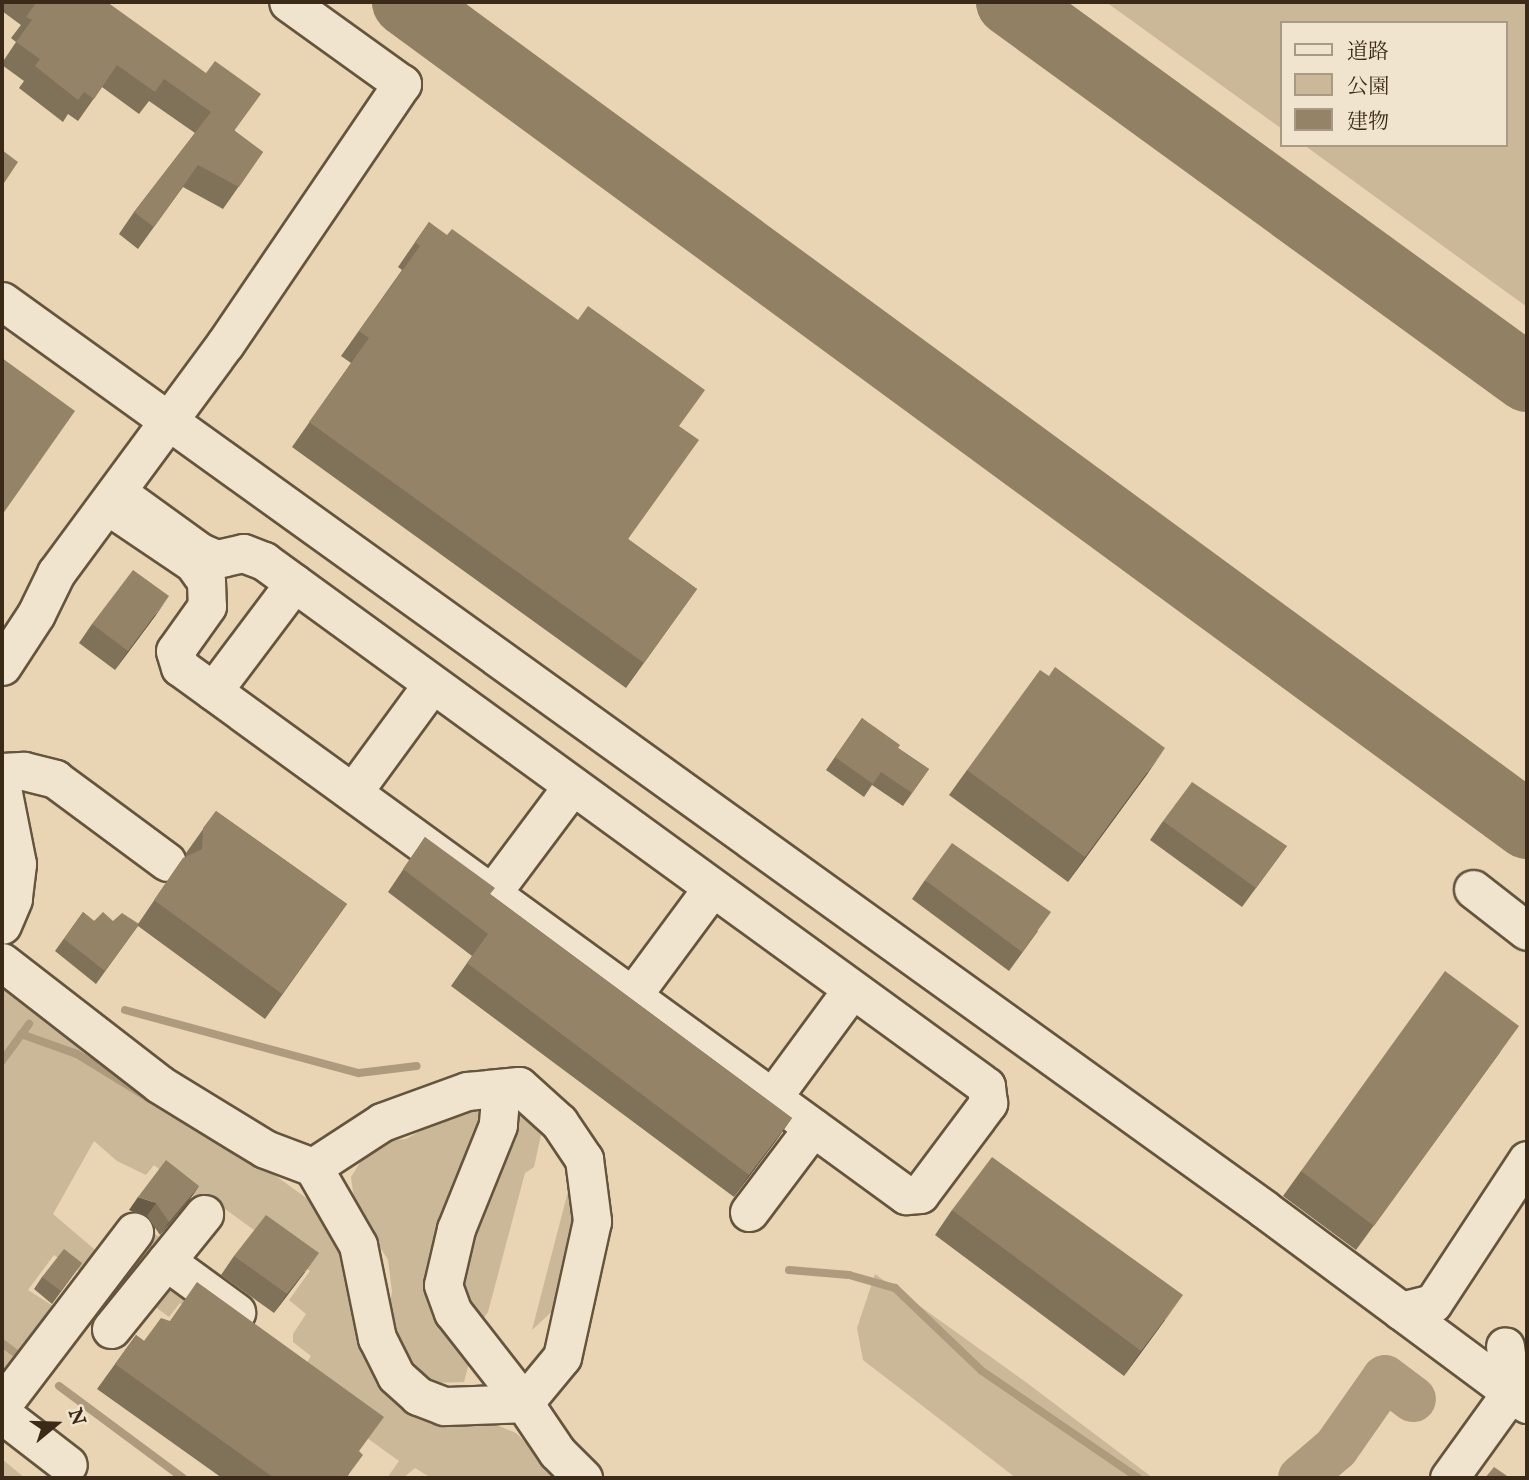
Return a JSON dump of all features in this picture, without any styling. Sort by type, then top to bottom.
[{"type":"lane","points":[[2,666],[57,573],[169,421],[402,84],[288,2]]},
{"type":"lane","points":[[2,302],[1430,1324],[1519,1398]]},
{"type":"lane","points":[[112,498],[200,552],[216,559],[243,553],[294,583],[986,1086],[991,1095],[915,1198],[772,1098],[213,691],[174,659],[175,651],[207,606],[209,594],[200,570],[112,498]]},
{"type":"lane","points":[[213,691],[294,583]]},
{"type":"lane","points":[[353,792],[432,684]]},
{"type":"lane","points":[[2,772],[24,771],[55,779],[167,862]]},
{"type":"lane","points":[[492,893],[572,786]]},
{"type":"lane","points":[[2,788],[17,864],[6,904]]},
{"type":"lane","points":[[632,996],[712,888]]},
{"type":"lane","points":[[1473,890],[1527,931]]},
{"type":"lane","points":[[2,962],[159,1084],[265,1149],[313,1167],[358,1245],[377,1338],[396,1376],[418,1396],[444,1406],[524,1404]]},
{"type":"lane","points":[[772,1098],[852,989]]},
{"type":"lane","points":[[313,1167],[382,1122],[467,1091],[519,1086],[566,1131],[584,1159],[592,1221],[562,1356],[524,1404]]},
{"type":"lane","points":[[501,1088],[498,1125],[456,1229],[443,1285],[453,1312],[524,1404],[557,1452],[583,1478]]},
{"type":"lane","points":[[749,1212],[813,1127]]},
{"type":"lane","points":[[1430,1324],[1527,1160]]},
{"type":"lane","points":[[78,1305],[118,1334],[166,1261],[204,1214]]},
{"type":"lane","points":[[2,1405],[134,1233]]},
{"type":"lane","points":[[166,1261],[268,1334]]},
{"type":"lane","points":[[1430,1324],[1516,1341],[1519,1398],[1449,1478]]},
{"type":"lane","points":[[2,1414],[68,1465]]},
{"type":"green space","points":[[1106,2],[1527,2],[1527,307],[1307,147],[1508,147],[1508,21],[1280,21],[1280,128]]},
{"type":"green space","points":[[14,987],[323,1210],[340,1244],[377,1372],[395,1401],[435,1418],[491,1423],[516,1433],[562,1478],[431,1478],[415,1468],[403,1478],[387,1478],[399,1461],[180,1303],[169,1317],[154,1306],[173,1285],[302,1370],[311,1356],[293,1342],[293,1334],[306,1314],[289,1300],[310,1271],[206,1195],[135,1278],[130,1272],[135,1260],[155,1234],[165,1241],[195,1198],[154,1165],[146,1175],[117,1161],[94,1141],[53,1214],[100,1254],[85,1275],[54,1255],[28,1290],[61,1311],[2,1384],[2,988]]},
{"type":"green space","points":[[489,1099],[447,1223],[473,1348],[464,1382],[432,1383],[406,1369],[387,1320],[392,1292],[388,1260],[355,1207],[351,1177],[364,1156],[380,1141],[406,1139],[461,1108]]},
{"type":"green space","points":[[514,1104],[528,1114],[541,1135],[534,1167],[525,1173],[488,1312],[481,1322],[469,1320],[455,1274]]},
{"type":"green space","points":[[573,1172],[581,1210],[558,1306],[532,1330]]},
{"type":"green space","points":[[875,1274],[1153,1478],[1016,1478],[863,1360],[857,1328]]},
{"type":"green space","points":[[2,1459],[25,1478],[2,1478]]},
{"type":"building","points":[[35,2],[107,2],[206,73],[215,61],[261,94],[234,131],[263,152],[239,187],[198,165],[154,227],[134,212],[211,112],[164,79],[155,92],[117,65],[94,99],[84,92],[78,100],[35,66],[40,59],[16,42],[32,20],[26,17]]},
{"type":"building","points":[[2,150],[18,162],[2,186]]},
{"type":"building","points":[[429,222],[447,235],[452,229],[578,320],[588,306],[705,390],[679,426],[699,440],[628,539],[697,589],[644,663],[309,422],[369,338],[359,331],[420,246],[415,242]]},
{"type":"building","points":[[2,358],[75,411],[2,515]]},
{"type":"building","points":[[133,570],[169,596],[128,651],[92,624]]},
{"type":"building","points":[[1055,667],[1165,748],[1085,857],[967,770],[1040,670],[1049,676]]},
{"type":"building","points":[[862,718],[929,769],[912,793],[881,772],[873,784],[835,757]]},
{"type":"building","points":[[1192,782],[1287,846],[1256,888],[1163,821]]},
{"type":"building","points":[[216,811],[347,904],[282,994],[154,900],[183,858],[202,849],[203,828]]},
{"type":"building","points":[[425,837],[495,888],[490,894],[792,1118],[749,1175],[467,963],[488,934],[403,869]]},
{"type":"building","points":[[952,843],[1051,912],[1022,952],[925,880]]},
{"type":"building","points":[[83,912],[94,921],[103,912],[113,921],[122,913],[139,924],[105,971],[64,939]]},
{"type":"building","points":[[1445,971],[1519,1026],[1374,1226],[1301,1171]]},
{"type":"building","points":[[992,1157],[1183,1295],[1141,1351],[952,1210]]},
{"type":"building","points":[[166,1160],[199,1186],[169,1222],[156,1203],[138,1197]]},
{"type":"building","points":[[266,1215],[319,1253],[287,1294],[234,1256]]},
{"type":"building","points":[[64,1249],[82,1263],[61,1291],[42,1277]]},
{"type":"building","points":[[197,1282],[384,1417],[359,1451],[363,1455],[346,1478],[274,1478],[115,1364],[136,1335],[144,1341],[161,1318],[170,1321]]},
{"type":"building","points":[[1494,1467],[1510,1478],[1485,1478]]},
{"type":"waterway","points":[[125,1010],[359,1073],[417,1066]]},
{"type":"waterway","points":[[2,1061],[29,1024]]},
{"type":"waterway","points":[[21,1034],[77,1054],[150,1099]]},
{"type":"waterway","points":[[789,1270],[849,1275],[895,1288],[982,1371],[1138,1478]]},
{"type":"waterway","points":[[2,1343],[14,1352]]},
{"type":"waterway","points":[[1301,1478],[1336,1448],[1385,1378],[1413,1399]]},
{"type":"waterway","points":[[59,1386],[183,1478]]},
{"type":"taxiway","points":[[406,2],[1527,825]]},
{"type":"taxiway","points":[[1010,2],[1527,378]]}]
